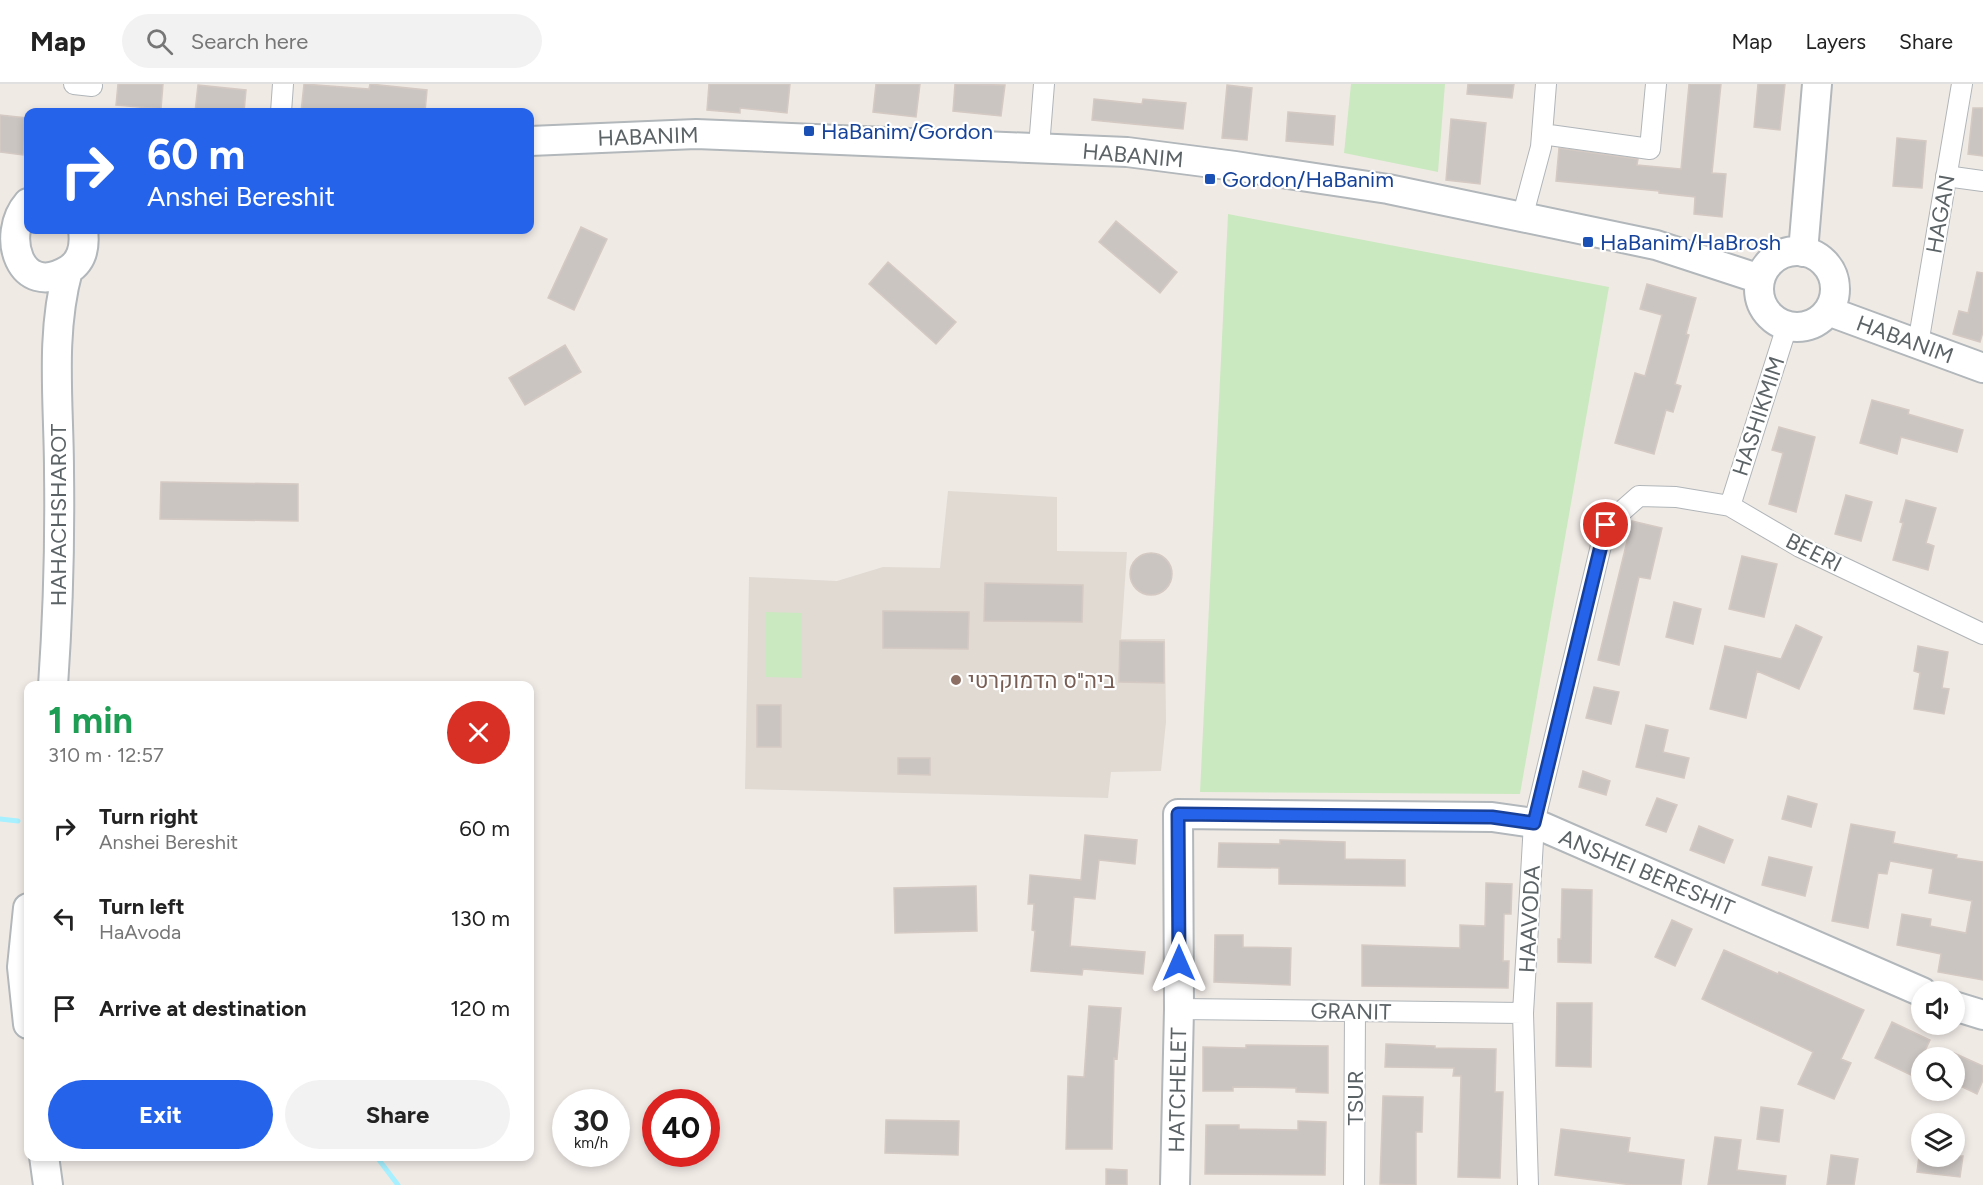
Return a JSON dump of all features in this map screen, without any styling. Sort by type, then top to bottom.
[{"type":"street","points":[[281,108],[283,84]]},
{"type":"street","points":[[1039,147],[1044,84]]},
{"type":"street","points":[[1522,218],[1541,147],[1546,84]]},
{"type":"street","points":[[1542,134],[1650,149],[1656,84]]},
{"type":"street","points":[[1803,252],[1817,84]]},
{"type":"street","name":"HAGAN","points":[[1918,344],[1962,84]]},
{"type":"street","name":"HABANIM","points":[[534,141],[696,134],[1127,152],[1388,189],[1656,245],[1760,279]]},
{"type":"street","points":[[1946,176],[1983,181]]},
{"type":"street","points":[[14,212],[6,234],[5,252],[21,270],[33,276],[47,278],[60,275],[68,270]]},
{"type":"street","name":"HAHACHSHAROT","points":[[53,681],[57,630],[59,473],[57,344],[61,295],[68,270],[80,257],[86,234]]},
{"type":"street","points":[[1803,252],[1815,256],[1825,264],[1832,275],[1835,287],[1833,300],[1828,311],[1810,325],[1787,326],[1776,321],[1761,303],[1760,279],[1764,269],[1781,255],[1803,252]]},
{"type":"street","name":"HAHACHSHAROT","points":[[33,276],[42,296],[57,344]]},
{"type":"street","name":"HABANIM","points":[[1828,311],[1983,368]]},
{"type":"street","name":"HASHIKMIM","points":[[1730,506],[1787,326]]},
{"type":"street","name":"BEERI","points":[[1639,496],[1676,497],[1730,506],[1800,547],[1983,634]]},
{"type":"street","name":"HAAVODA","points":[[1528,1185],[1523,1013],[1534,823],[1606,525],[1639,496]]},
{"type":"street","name":"ANSHEI BERESHIT","points":[[1178,814],[1492,817],[1534,823],[1911,987]]},
{"type":"street","name":"HATCHELET","points":[[1175,1185],[1179,1009],[1178,814]]},
{"type":"street","points":[[24,947],[22,967],[24,986]]},
{"type":"street","name":"GRANIT","points":[[1179,1009],[1523,1013]]},
{"type":"street","points":[[1965,1009],[1983,1015]]},
{"type":"street","name":"TSUR","points":[[1354,1185],[1355,1011]]},
{"type":"street","points":[[45,1161],[48,1185]]},
{"type":"shaded area","name":"ביה\"ס הדמוקרטי","points":[[948,491],[1057,497],[1057,551],[1127,552],[1121,639],[1165,639],[1166,722],[1161,771],[1111,772],[1108,798],[745,789],[749,577],[837,581],[883,567],[940,568]]},
{"type":"green space","points":[[1351,84],[1445,84],[1438,172],[1344,153]]},
{"type":"green space","points":[[1228,214],[1609,287],[1520,794],[1200,792]]},
{"type":"green space","points":[[766,612],[802,613],[802,678],[765,677]]},
{"type":"building","points":[[118,84],[163,84],[161,108],[116,105]]},
{"type":"building","points":[[304,84],[369,89],[370,84],[427,90],[425,108],[301,108]]},
{"type":"building","points":[[709,84],[790,84],[787,113],[740,108],[740,113],[707,110]]},
{"type":"building","points":[[876,84],[920,84],[916,117],[873,112]]},
{"type":"building","points":[[955,84],[1005,85],[1001,116],[953,111]]},
{"type":"building","points":[[1468,84],[1514,84],[1512,98],[1467,94]]},
{"type":"building","points":[[1689,84],[1721,84],[1712,173],[1726,174],[1722,217],[1694,214],[1695,197],[1659,193],[1659,191],[1556,181],[1559,148],[1638,159],[1637,165],[1681,169]]},
{"type":"building","points":[[1758,84],[1785,84],[1780,130],[1754,127]]},
{"type":"building","points":[[198,85],[246,90],[244,108],[195,108]]},
{"type":"building","points":[[1227,85],[1252,88],[1247,140],[1222,138]]},
{"type":"building","points":[[1094,99],[1142,104],[1143,99],[1186,103],[1183,129],[1092,120]]},
{"type":"building","points":[[1973,108],[1983,108],[1983,156],[1968,154]]},
{"type":"building","points":[[1288,112],[1335,116],[1333,145],[1286,141]]},
{"type":"building","points":[[0,115],[24,118],[23,155],[0,152]]},
{"type":"building","points":[[1451,119],[1486,123],[1480,184],[1446,180]]},
{"type":"building","points":[[1897,138],[1926,141],[1922,188],[1893,186]]},
{"type":"building","points":[[1116,221],[1177,272],[1160,293],[1099,242]]},
{"type":"building","points":[[581,227],[607,239],[574,310],[548,298]]},
{"type":"building","points":[[888,262],[956,322],[936,344],[869,284]]},
{"type":"building","points":[[1977,272],[1983,273],[1983,332],[1980,342],[1953,334],[1959,311],[1968,313]]},
{"type":"building","points":[[1647,284],[1696,298],[1686,334],[1689,335],[1675,384],[1681,386],[1673,412],[1666,410],[1654,454],[1615,443],[1635,373],[1645,376],[1662,315],[1640,309]]},
{"type":"building","points":[[565,345],[581,372],[525,405],[509,378]]},
{"type":"building","points":[[1872,400],[1909,410],[1908,414],[1963,430],[1957,452],[1901,437],[1897,454],[1860,443]]},
{"type":"building","points":[[1779,427],[1815,437],[1796,512],[1769,504],[1783,453],[1772,450]]},
{"type":"building","points":[[161,482],[298,484],[298,521],[160,519]]},
{"type":"building","points":[[1846,495],[1872,502],[1861,541],[1835,534]]},
{"type":"building","points":[[1906,500],[1936,508],[1926,543],[1934,546],[1928,570],[1893,560],[1903,523],[1900,522]]},
{"type":"building","points":[[1632,521],[1662,528],[1650,579],[1639,577],[1619,665],[1598,660]]},
{"type":"building","points":[[1151,553],[1166,559],[1172,574],[1166,589],[1151,595],[1136,589],[1130,574],[1136,559]]},
{"type":"building","points":[[1742,556],[1777,564],[1764,617],[1729,609]]},
{"type":"building","points":[[985,583],[1083,585],[1082,622],[984,621]]},
{"type":"building","points":[[1674,602],[1701,609],[1693,644],[1666,637]]},
{"type":"building","points":[[883,611],[969,612],[968,649],[883,648]]},
{"type":"building","points":[[1796,625],[1822,637],[1799,689],[1757,671],[1746,718],[1710,709],[1725,646],[1781,659]]},
{"type":"building","points":[[1120,641],[1164,642],[1164,683],[1119,682]]},
{"type":"building","points":[[1918,646],[1948,652],[1942,688],[1949,689],[1944,714],[1914,709],[1920,673],[1914,671]]},
{"type":"building","points":[[1594,687],[1619,692],[1611,724],[1586,718]]},
{"type":"building","points":[[757,705],[781,705],[781,747],[757,747]]},
{"type":"building","points":[[1646,725],[1668,730],[1663,752],[1689,758],[1684,778],[1636,767]]},
{"type":"building","points":[[898,758],[930,758],[930,775],[898,774]]},
{"type":"building","points":[[1583,771],[1610,781],[1606,795],[1579,787]]},
{"type":"building","points":[[1788,796],[1817,804],[1811,827],[1782,819]]},
{"type":"building","points":[[1657,798],[1677,805],[1666,832],[1646,825]]},
{"type":"building","points":[[1851,824],[1895,832],[1893,843],[1983,862],[1983,980],[1938,972],[1941,954],[1897,945],[1902,914],[1931,919],[1930,926],[1966,933],[1972,901],[1929,893],[1933,869],[1890,861],[1887,874],[1878,873],[1868,928],[1832,921]]},
{"type":"building","points":[[1699,826],[1733,840],[1724,863],[1690,850]]},
{"type":"building","points":[[1085,835],[1137,840],[1135,864],[1099,860],[1095,899],[1074,897],[1070,946],[1145,952],[1143,974],[1083,969],[1082,975],[1031,971],[1035,931],[1032,930],[1034,904],[1028,904],[1030,875],[1081,880]]},
{"type":"building","points":[[1280,840],[1345,842],[1345,859],[1405,860],[1405,886],[1279,884],[1279,868],[1218,867],[1219,843],[1280,844]]},
{"type":"building","points":[[1769,857],[1812,867],[1805,896],[1762,885]]},
{"type":"building","points":[[1486,883],[1512,884],[1511,914],[1504,914],[1503,961],[1509,961],[1508,988],[1362,986],[1362,945],[1460,948],[1460,925],[1485,926]]},
{"type":"building","points":[[976,886],[977,931],[895,933],[894,888]]},
{"type":"building","points":[[1562,889],[1592,890],[1591,963],[1558,962]]},
{"type":"building","points":[[1672,920],[1692,929],[1675,966],[1655,957]]},
{"type":"building","points":[[1215,935],[1243,935],[1243,947],[1291,948],[1290,985],[1214,982]]},
{"type":"building","points":[[1724,950],[1864,1010],[1841,1059],[1851,1063],[1834,1099],[1798,1084],[1813,1052],[1702,999]]},
{"type":"building","points":[[1557,1003],[1592,1003],[1591,1067],[1556,1066]]},
{"type":"building","points":[[1089,1006],[1121,1008],[1117,1059],[1114,1058],[1112,1149],[1066,1149],[1068,1076],[1084,1077]]},
{"type":"building","points":[[1892,1022],[1911,1031],[1911,1035],[1919,1035],[1930,1040],[1927,1047],[1911,1047],[1911,1075],[1875,1058]]},
{"type":"building","points":[[1386,1044],[1496,1049],[1495,1092],[1503,1092],[1500,1178],[1458,1177],[1461,1076],[1453,1076],[1454,1068],[1385,1067]]},
{"type":"building","points":[[1246,1045],[1328,1046],[1328,1093],[1296,1092],[1296,1088],[1233,1087],[1233,1091],[1203,1091],[1203,1047],[1246,1048]]},
{"type":"building","points":[[1965,1058],[1983,1066],[1983,1080],[1977,1094],[1965,1088]]},
{"type":"building","points":[[1383,1096],[1423,1097],[1422,1132],[1416,1132],[1416,1185],[1380,1184]]},
{"type":"building","points":[[1761,1107],[1783,1110],[1779,1142],[1757,1139]]},
{"type":"building","points":[[886,1120],[959,1121],[958,1155],[885,1153]]},
{"type":"building","points":[[1298,1121],[1326,1122],[1325,1175],[1205,1174],[1206,1125],[1239,1125],[1239,1129],[1298,1130]]},
{"type":"building","points":[[1561,1129],[1630,1138],[1628,1152],[1684,1160],[1681,1185],[1632,1185],[1555,1175]]},
{"type":"building","points":[[1715,1137],[1741,1140],[1737,1170],[1786,1176],[1785,1185],[1708,1185]]},
{"type":"building","points":[[1831,1155],[1858,1159],[1854,1185],[1827,1185]]},
{"type":"building","points":[[1918,1167],[1961,1167],[1960,1177],[1917,1172]]},
{"type":"building","points":[[1106,1169],[1127,1170],[1127,1185],[1106,1185]]},
{"type":"waterway","points":[[0,819],[18,821]]},
{"type":"waterway","points":[[380,1161],[398,1185]]},
{"type":"place","name":"HaBanim/Gordon","points":[[809,131]]},
{"type":"place","name":"Gordon/HaBanim","points":[[1210,179]]},
{"type":"place","name":"HaBanim/HaBrosh","points":[[1588,242]]},
{"type":"place","name":"ביה\"ס הדמוקרטי","points":[[956,680]]},
{"type":"route","points":[[1179,963],[1178,814],[1492,817],[1534,823],[1606,525]]}]
